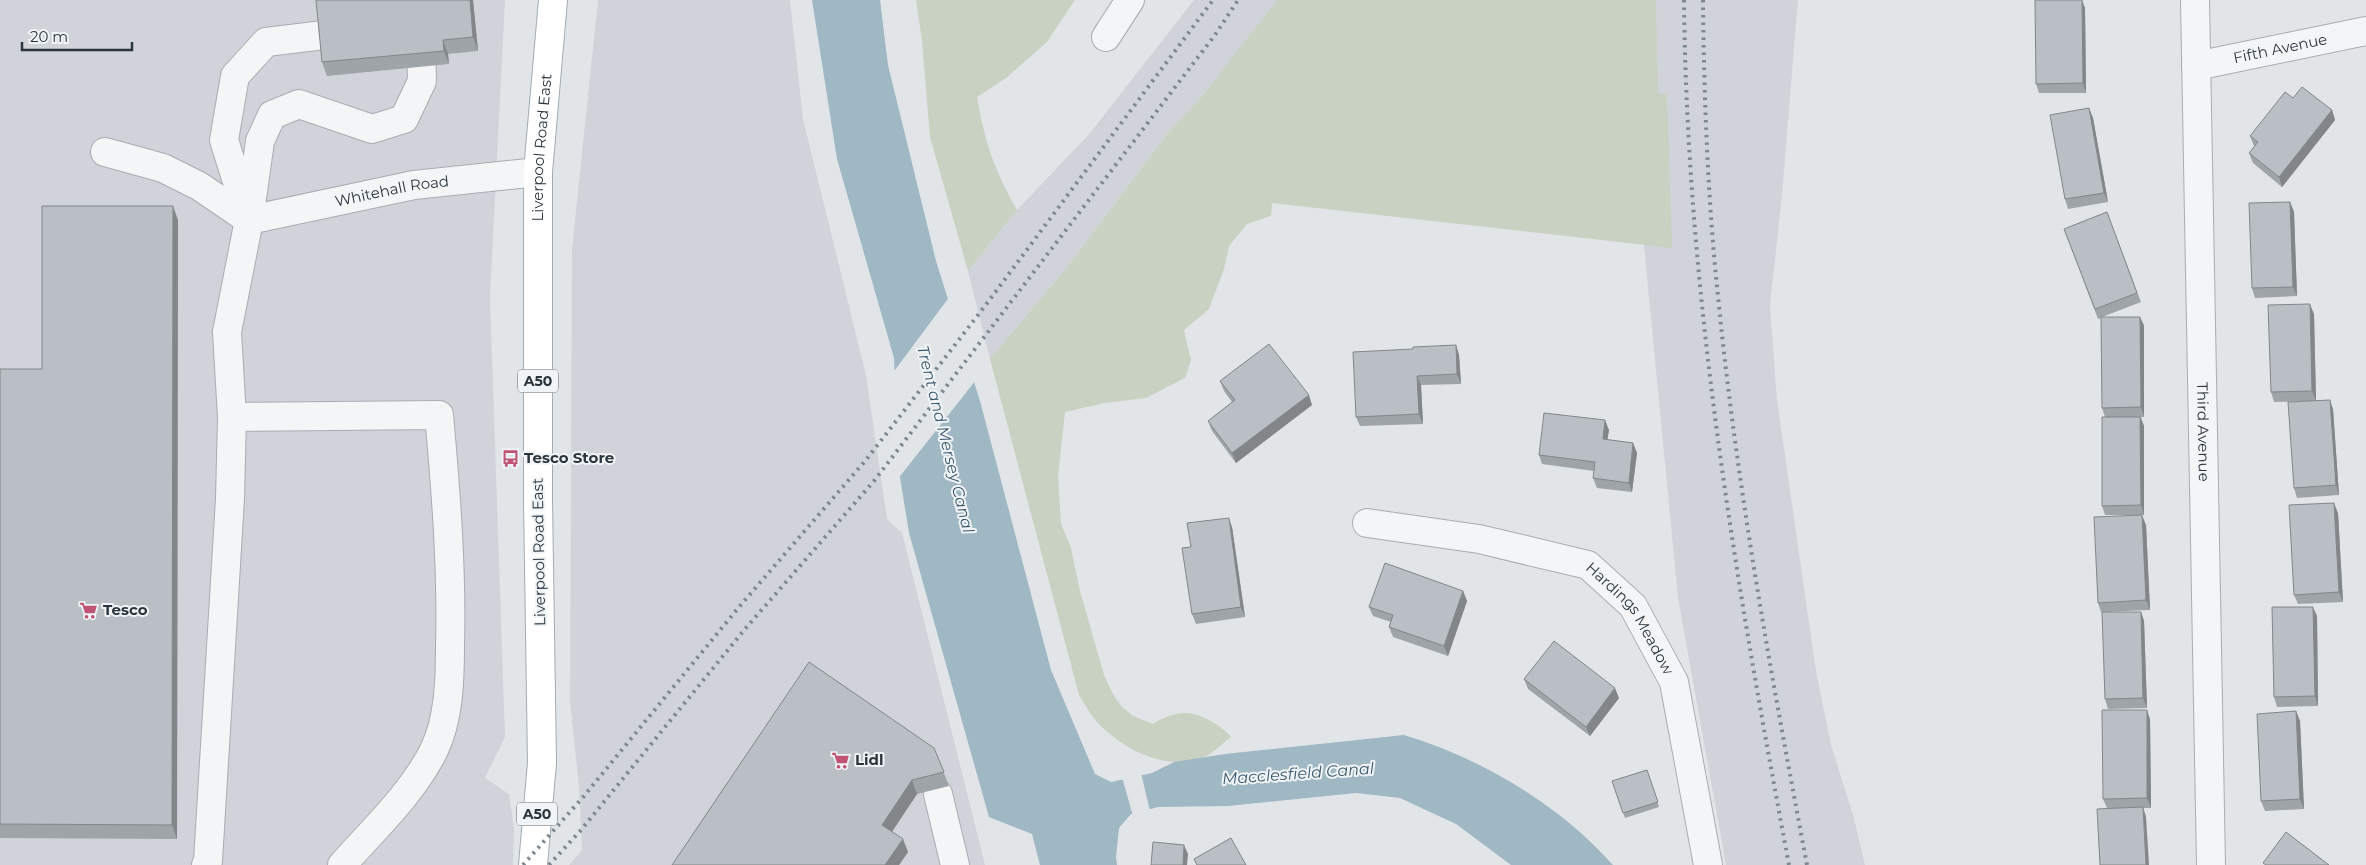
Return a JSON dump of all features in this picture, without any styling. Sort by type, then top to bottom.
[{"type":"main road","name":"Liverpool Road East","points":[[533,865],[542,763],[538,500],[538,172],[553,0]]},
{"type":"street","points":[[1106,37],[1130,0]]},
{"type":"street","name":"Third Avenue","points":[[2195,0],[2210,865]]},
{"type":"street","points":[[206,865],[208,861],[226,594],[232,417],[227,332],[249,220],[260,141],[272,115],[299,104],[372,128],[404,119],[422,81],[421,46],[400,26],[266,42],[234,76],[224,140],[249,220]]},
{"type":"street","name":"Fifth Avenue","points":[[2196,66],[2366,31]]},
{"type":"street","points":[[105,152],[163,168],[199,186],[249,220]]},
{"type":"street","name":"Whitehall Road","points":[[249,220],[414,185],[538,172]]},
{"type":"street","points":[[232,417],[439,415],[451,610],[450,675],[442,730],[434,750],[415,783],[342,865]]},
{"type":"street","name":"Hardings Meadow","points":[[1366,522],[1480,538],[1588,565],[1633,606],[1674,682],[1708,865]]},
{"type":"street","points":[[938,794],[955,865]]},
{"type":"shaded area","points":[[0,0],[505,0],[490,297],[505,737],[485,778],[509,794],[514,829],[513,865],[0,865]]},
{"type":"shaded area","points":[[598,0],[790,0],[803,119],[866,375],[887,519],[902,533],[985,865],[569,865],[582,850],[579,788],[570,701],[572,249]]},
{"type":"shaded area","points":[[916,0],[1075,0],[1047,42],[1006,78],[977,97],[991,155],[1002,182],[1017,210],[968,271],[930,137],[922,41]]},
{"type":"shaded area","points":[[1194,0],[1299,0],[1272,8],[1202,96],[1167,134],[1067,267],[990,359],[968,271],[1017,210],[1090,133]]},
{"type":"shaded area","points":[[1277,0],[1656,0],[1658,94],[1667,94],[1672,248],[1272,203],[1271,216],[1247,224],[1229,246],[1224,269],[1209,309],[1184,330],[1191,360],[1185,378],[1146,398],[1105,403],[1065,412],[1058,476],[1061,524],[1071,548],[1080,591],[1104,675],[1114,696],[1122,707],[1133,716],[1153,724],[1174,714],[1193,714],[1211,721],[1231,737],[1210,754],[1196,760],[1166,761],[1136,751],[1109,734],[1093,717],[1079,695],[990,359],[1067,267],[1167,134],[1202,96]]},
{"type":"shaded area","points":[[1628,0],[1798,0],[1782,195],[1770,306],[1777,400],[1816,671],[1831,745],[1854,818],[1865,865],[1726,865],[1678,598],[1644,246]]},
{"type":"water","points":[[812,0],[880,0],[888,65],[936,261],[980,401],[1051,670],[1095,774],[1111,782],[1152,773],[1174,762],[1225,754],[1404,735],[1462,757],[1490,770],[1517,786],[1569,823],[1613,865],[1511,865],[1456,824],[1400,798],[1356,793],[1228,806],[1158,807],[1131,814],[1119,828],[1117,865],[1040,865],[1032,834],[989,817],[909,533],[899,471],[894,358],[837,159]]},
{"type":"pier","points":[[950,296],[976,380],[897,480],[892,374]]},
{"type":"pier","points":[[1141,773],[1150,811],[1133,816],[1122,777]]},
{"type":"building","points":[[316,0],[470,0],[473,37],[443,40],[444,51],[322,62]]},
{"type":"building","points":[[2035,0],[2082,0],[2083,83],[2036,84]]},
{"type":"building","points":[[2302,87],[2332,110],[2279,177],[2249,153],[2258,142],[2250,136],[2285,92],[2293,98]]},
{"type":"building","points":[[2089,108],[2104,193],[2065,199],[2050,115]]},
{"type":"building","points":[[2290,202],[2293,287],[2252,288],[2249,203]]},
{"type":"building","name":"Tesco","points":[[42,206],[173,206],[172,825],[0,824],[0,369],[42,369]]},
{"type":"building","points":[[2107,212],[2137,293],[2095,309],[2064,229]]},
{"type":"building","points":[[2310,304],[2312,391],[2271,392],[2268,305]]},
{"type":"building","points":[[2101,317],[2140,317],[2141,407],[2102,408]]},
{"type":"building","points":[[1269,344],[1309,395],[1232,453],[1208,421],[1235,400],[1220,381]]},
{"type":"building","points":[[1456,345],[1457,374],[1417,376],[1419,414],[1356,417],[1353,352]]},
{"type":"building","points":[[2330,400],[2336,485],[2294,488],[2288,402]]},
{"type":"building","points":[[1544,413],[1605,420],[1603,439],[1633,443],[1629,483],[1593,478],[1595,462],[1539,455]]},
{"type":"building","points":[[2102,417],[2140,417],[2141,505],[2102,506]]},
{"type":"building","points":[[2334,503],[2339,592],[2294,595],[2289,505]]},
{"type":"building","points":[[2142,515],[2146,600],[2098,603],[2094,517]]},
{"type":"building","points":[[1229,518],[1241,607],[1192,614],[1182,548],[1191,547],[1187,523]]},
{"type":"building","points":[[1385,563],[1463,591],[1444,646],[1389,627],[1393,615],[1369,607]]},
{"type":"building","points":[[2272,607],[2313,607],[2315,696],[2274,697]]},
{"type":"building","points":[[2102,612],[2141,612],[2143,698],[2105,699]]},
{"type":"building","points":[[1554,641],[1615,688],[1586,727],[1524,679]]},
{"type":"building","points":[[809,662],[934,748],[944,772],[912,780],[882,825],[903,839],[885,865],[672,865]]},
{"type":"building","points":[[2102,710],[2147,710],[2147,798],[2103,799]]},
{"type":"building","points":[[2296,711],[2300,799],[2261,801],[2257,714]]},
{"type":"building","points":[[1647,770],[1658,802],[1623,813],[1612,781]]},
{"type":"building","points":[[2143,807],[2146,865],[2100,865],[2097,809]]},
{"type":"building","points":[[2286,832],[2329,865],[2266,865],[2263,863]]},
{"type":"building","points":[[1231,838],[1246,865],[1197,865],[1194,859]]},
{"type":"building","points":[[1153,842],[1184,845],[1183,865],[1151,865]]},
{"type":"railway","points":[[523,865],[584,796],[739,607],[866,460],[985,306],[1213,0]]},
{"type":"railway","points":[[549,865],[581,830],[745,629],[874,481],[1215,35],[1238,0]]},
{"type":"railway","points":[[1684,0],[1687,110],[1694,218],[1704,327],[1717,435],[1750,650],[1789,865]]},
{"type":"railway","points":[[1703,0],[1709,192],[1727,376],[1757,587],[1807,865]]},
{"type":"place","name":"Tesco Store","points":[[510,458]]},
{"type":"place","name":"Tesco","points":[[89,610]]},
{"type":"place","name":"Lidl","points":[[841,760]]},
{"type":"water label","name":"Trent and Mersey Canal","points":[[946,439]]},
{"type":"water label","name":"Macclesfield Canal","points":[[1298,773]]}]
